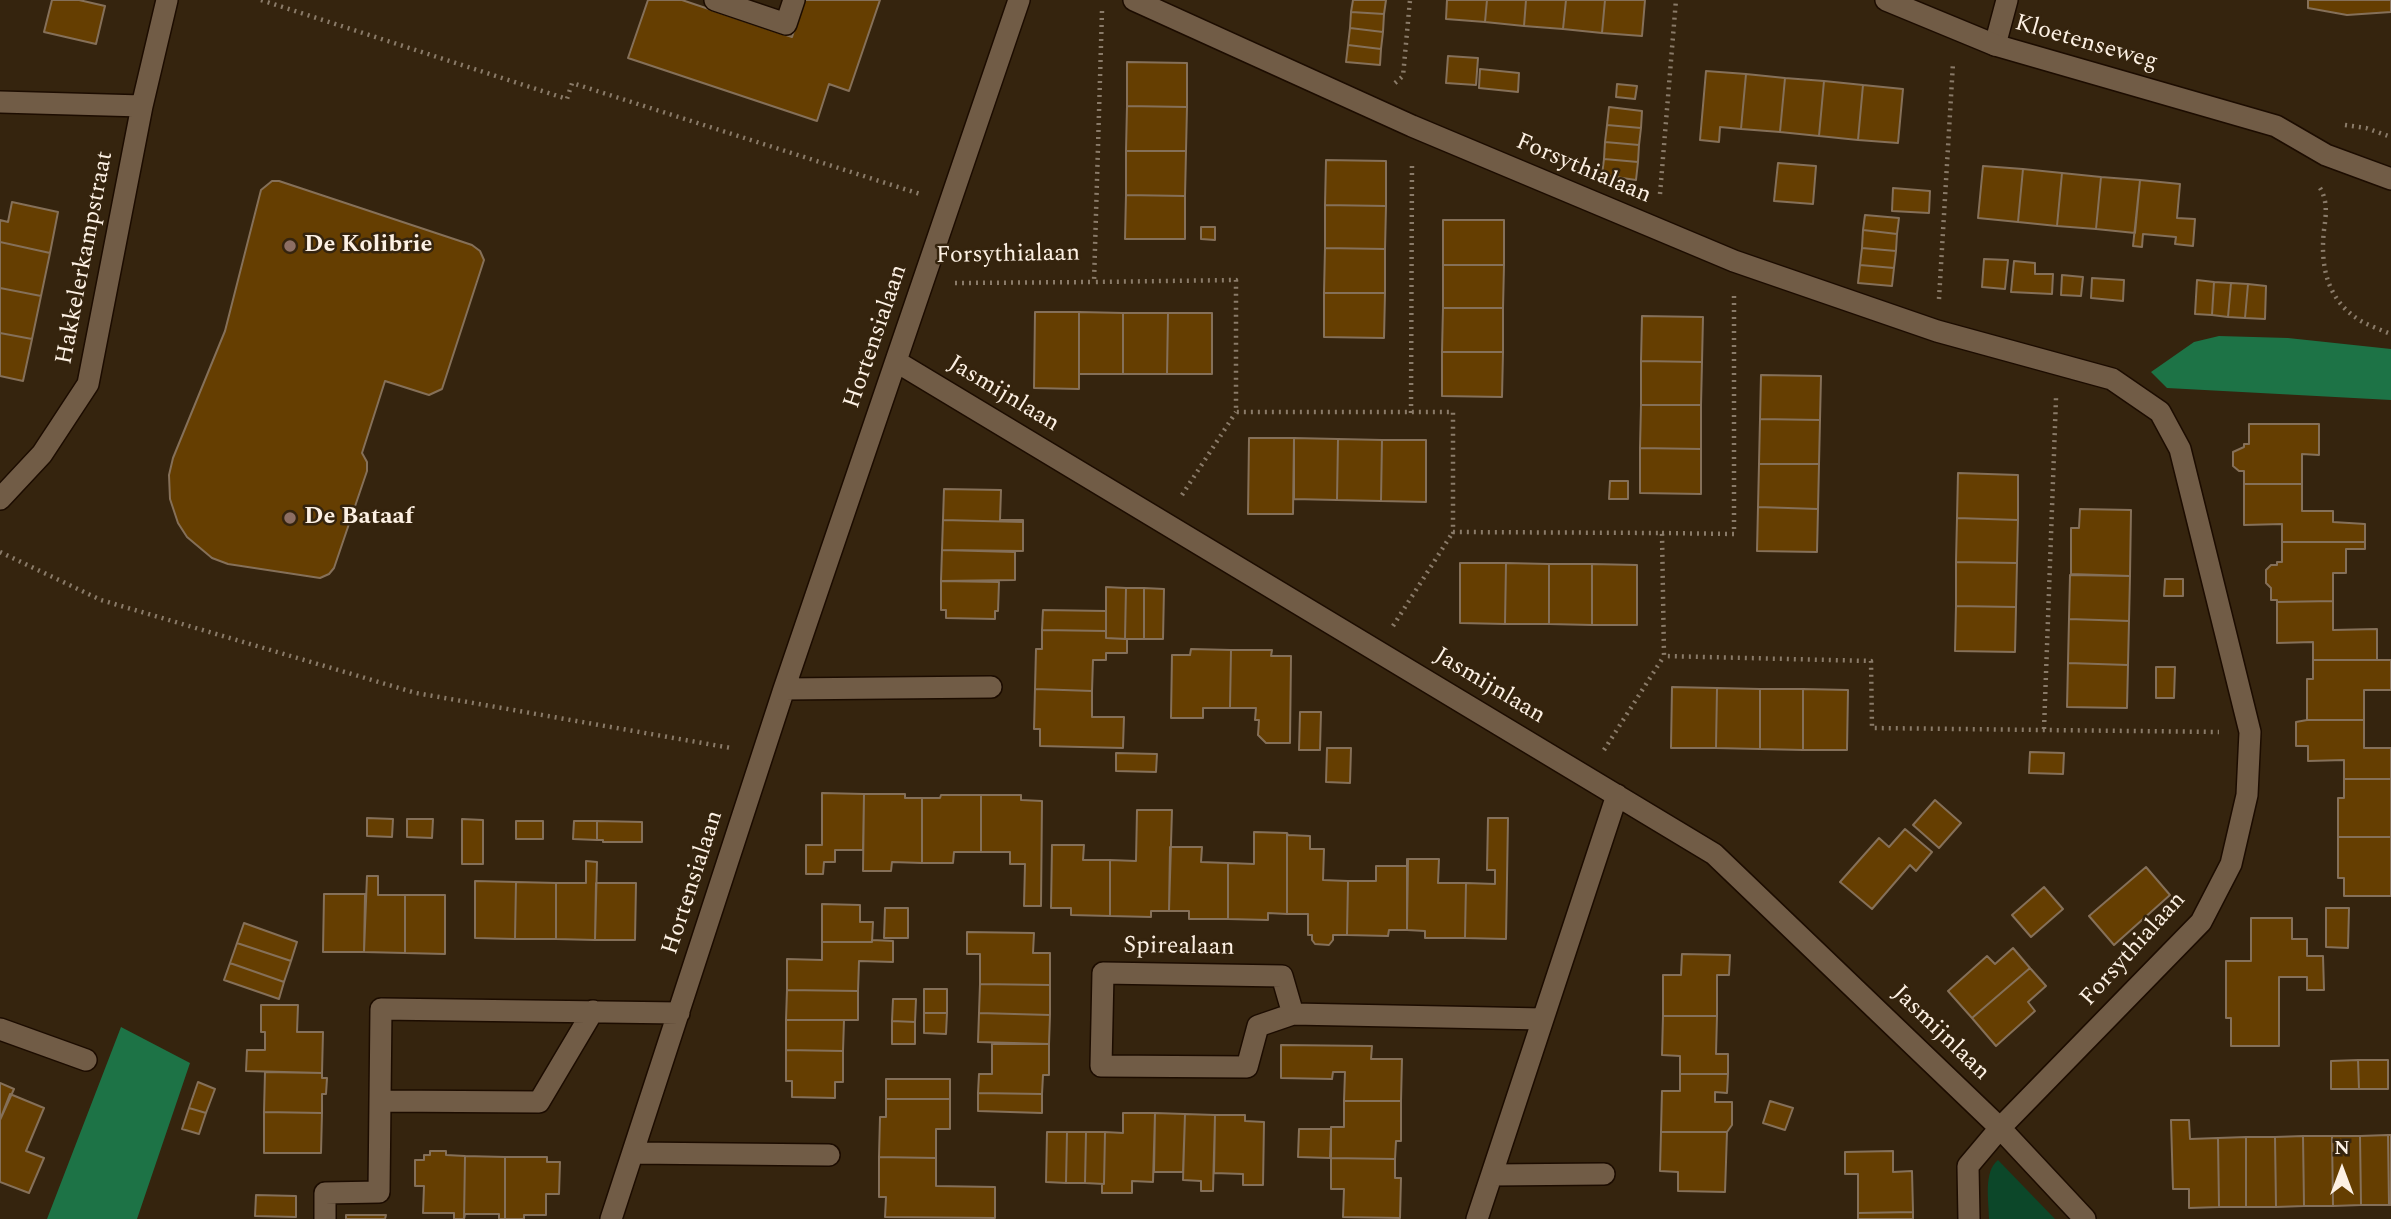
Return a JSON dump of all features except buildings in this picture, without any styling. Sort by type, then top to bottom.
[{"type":"street","name":"Hakkelerkampstraat","points":[[0,499],[42,454],[88,384],[142,106],[167,0]]},
{"type":"street","points":[[715,0],[786,24],[794,0]]},
{"type":"street","name":"Hortensialaan","points":[[611,1219],[784,689],[1018,0]]},
{"type":"street","name":"Forsythialaan","points":[[1134,0],[1412,126],[1734,261],[1937,331],[2112,379],[2160,412],[2180,449],[2250,732],[2247,795],[2231,864],[2201,922],[2000,1128]]},
{"type":"street","name":"Kloetenseweg","points":[[1886,0],[1995,45],[2276,126],[2326,155],[2391,179]]},
{"type":"street","points":[[1995,45],[2007,0]]},
{"type":"street","points":[[0,102],[142,106]]},
{"type":"street","name":"Jasmijnlaan","points":[[897,362],[1714,854],[2000,1128],[2085,1219]]},
{"type":"street","points":[[784,689],[991,687]]},
{"type":"street","points":[[1477,1219],[1617,796]]},
{"type":"street","name":"Spirealaan","points":[[1293,1014],[1282,976],[1102,973],[1101,1066],[1247,1067],[1258,1026],[1293,1014],[1543,1019]]},
{"type":"street","points":[[325,1219],[325,1194],[379,1192],[381,1009],[679,1013]]},
{"type":"street","points":[[381,1101],[539,1102],[593,1011]]},
{"type":"street","points":[[0,1029],[86,1060]]},
{"type":"street","points":[[1969,1219],[1968,1166],[2000,1128]]},
{"type":"street","points":[[634,1153],[829,1155]]},
{"type":"street","points":[[1492,1175],[1604,1174]]},
{"type":"path","points":[[261,0],[567,99],[572,83],[949,204]]},
{"type":"path","name":"Forsythialaan","points":[[1094,282],[1102,0]]},
{"type":"path","points":[[1367,106],[1403,76],[1410,0]]},
{"type":"path","points":[[1657,230],[1676,0]]},
{"type":"path","points":[[1937,331],[1955,30]]},
{"type":"path","points":[[2334,124],[2366,128],[2391,137]]},
{"type":"path","points":[[1411,413],[1412,126]]},
{"type":"path","points":[[2318,183],[2324,194],[2326,213],[2322,255],[2331,292],[2358,320],[2391,334]]},
{"type":"path","points":[[1453,532],[1734,534],[1734,261]]},
{"type":"path","name":"Forsythialaan","points":[[923,284],[1236,280],[1236,412]]},
{"type":"path","points":[[2045,729],[2057,366]]},
{"type":"path","points":[[1164,523],[1236,412],[1452,412],[1453,532],[1378,651]]},
{"type":"path","points":[[1587,776],[1664,656],[1662,533]]},
{"type":"path","points":[[0,552],[101,600],[416,693],[763,753]]},
{"type":"path","points":[[1664,656],[1871,661],[1872,728],[2250,732]]},
{"type":"green space","points":[[2219,336],[2288,338],[2391,349],[2391,400],[2167,388],[2151,372],[2194,342]]},
{"type":"green space","points":[[121,1027],[190,1063],[137,1219],[47,1219]]},
{"type":"green space","points":[[1998,1160],[2055,1219],[1989,1219],[1990,1172]]},
{"type":"place","name":"De Kolibrie","points":[[290,246]]},
{"type":"place","name":"De Bataaf","points":[[290,518]]}]
